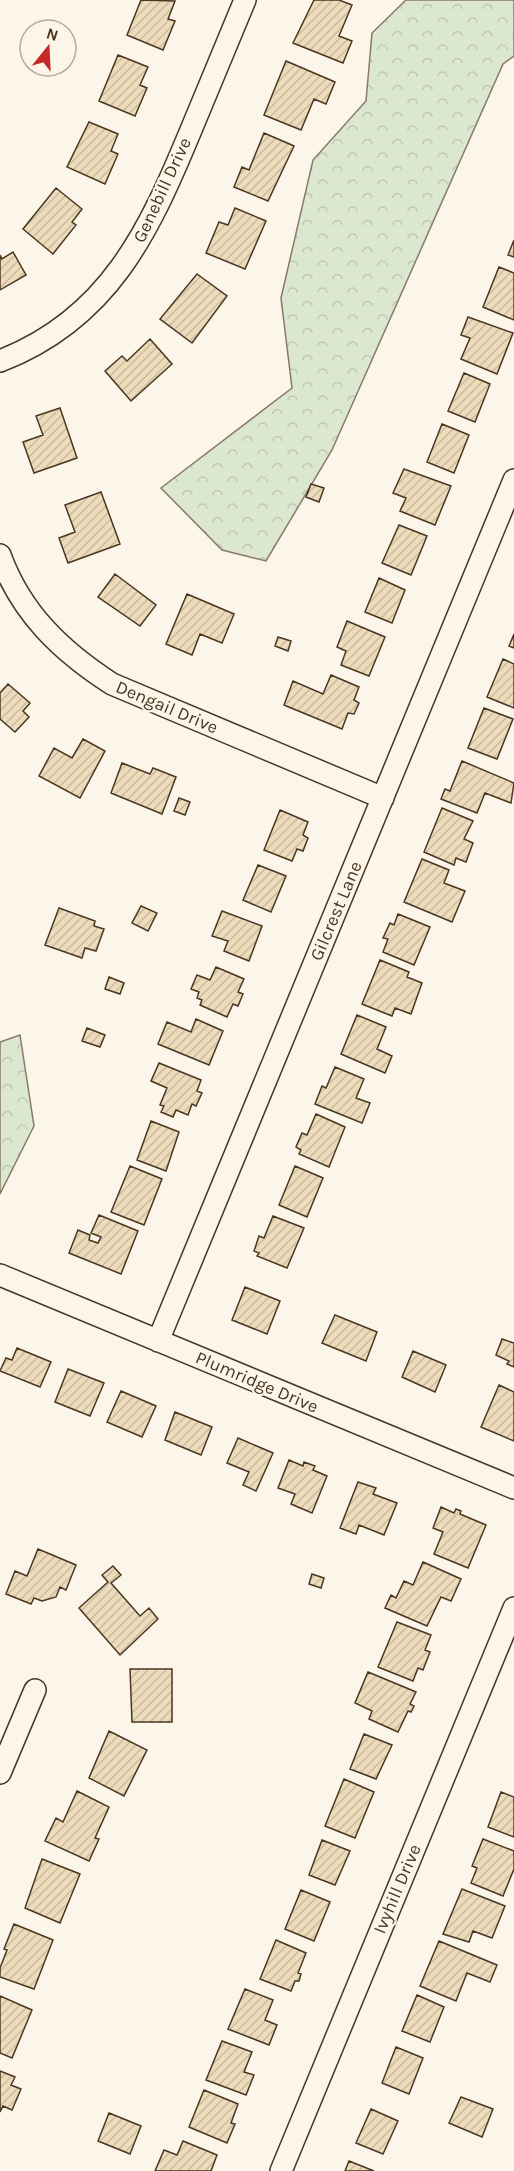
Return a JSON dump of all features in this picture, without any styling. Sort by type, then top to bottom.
[{"type":"street","name":"Genebill Drive","points":[[0,361],[25,351],[53,335],[110,281],[138,245],[159,205],[245,0]]},
{"type":"street","name":"Gilcrest Lane","points":[[158,1341],[514,480]]},
{"type":"street","name":"Dengail Drive","points":[[0,555],[7,574],[28,610],[49,636],[74,659],[112,684],[383,798]]},
{"type":"street","name":"Plumridge Drive","points":[[0,1275],[514,1488]]},
{"type":"street","name":"Ivyhill Drive","points":[[281,2171],[514,1608]]},
{"type":"street","points":[[0,1773],[35,1689]]},
{"type":"green space","points":[[406,0],[514,0],[514,56],[503,64],[332,450],[266,561],[222,550],[161,488],[292,388],[281,298],[313,160],[366,101],[372,33]]},
{"type":"green space","points":[[20,1035],[34,1126],[0,1194],[0,1042]]},
{"type":"building","points":[[141,0],[175,1],[168,19],[175,21],[163,50],[127,35]]},
{"type":"building","points":[[314,0],[339,0],[352,5],[339,36],[352,41],[343,63],[293,43]]},
{"type":"building","points":[[118,55],[148,67],[140,85],[147,88],[135,116],[99,101]]},
{"type":"building","points":[[286,61],[335,82],[326,104],[314,99],[301,130],[264,115]]},
{"type":"building","points":[[89,122],[118,134],[111,151],[118,154],[105,184],[67,167]]},
{"type":"building","points":[[264,133],[294,146],[268,201],[234,187],[242,167],[249,170]]},
{"type":"building","points":[[56,188],[82,209],[72,222],[76,225],[53,254],[23,229]]},
{"type":"building","points":[[235,208],[266,221],[245,269],[206,253],[219,222],[228,225]]},
{"type":"building","points":[[514,240],[514,257],[508,255]]},
{"type":"building","points":[[13,252],[26,275],[0,290],[0,255],[2,259]]},
{"type":"building","points":[[499,267],[514,273],[514,320],[483,307]]},
{"type":"building","points":[[197,274],[227,296],[192,343],[160,319]]},
{"type":"building","points":[[468,317],[513,333],[497,374],[461,359],[470,338],[461,335]]},
{"type":"building","points":[[150,339],[172,364],[131,401],[105,371],[122,356],[127,361]]},
{"type":"building","points":[[464,373],[490,384],[475,422],[448,411]]},
{"type":"building","points":[[60,408],[77,458],[34,473],[23,442],[43,435],[36,416]]},
{"type":"building","points":[[442,424],[469,435],[454,473],[427,462]]},
{"type":"building","points":[[404,469],[451,486],[435,525],[400,511],[406,498],[393,493]]},
{"type":"building","points":[[311,484],[324,488],[319,502],[306,497]]},
{"type":"building","points":[[101,492],[120,544],[68,563],[59,538],[75,532],[65,505]]},
{"type":"building","points":[[399,525],[427,536],[411,575],[382,563]]},
{"type":"building","points":[[115,574],[156,605],[140,626],[98,597]]},
{"type":"building","points":[[379,578],[405,590],[392,623],[365,612]]},
{"type":"building","points":[[187,594],[234,614],[222,643],[200,634],[192,655],[166,644]]},
{"type":"building","points":[[347,621],[385,637],[369,676],[341,665],[346,651],[337,647]]},
{"type":"building","points":[[514,634],[514,648],[509,646]]},
{"type":"building","points":[[278,637],[291,641],[288,651],[275,646]]},
{"type":"building","points":[[503,659],[514,664],[514,708],[487,697]]},
{"type":"building","points":[[331,675],[359,687],[354,700],[359,703],[354,714],[348,713],[342,729],[284,705],[293,681],[323,694]]},
{"type":"building","points":[[8,684],[30,703],[23,711],[29,717],[15,732],[0,719],[0,693]]},
{"type":"building","points":[[484,708],[513,719],[497,759],[468,748]]},
{"type":"building","points":[[83,739],[105,751],[80,798],[39,776],[54,748],[72,758]]},
{"type":"building","points":[[462,761],[514,783],[511,803],[485,793],[477,813],[441,799],[445,789],[450,791]]},
{"type":"building","points":[[122,763],[150,774],[153,768],[176,777],[162,814],[111,793]]},
{"type":"building","points":[[179,798],[190,802],[185,815],[174,811]]},
{"type":"building","points":[[442,808],[473,821],[464,839],[473,843],[466,862],[456,858],[454,865],[424,852]]},
{"type":"building","points":[[280,810],[308,822],[303,835],[308,838],[303,851],[297,849],[292,861],[264,850]]},
{"type":"building","points":[[422,859],[449,870],[444,883],[465,891],[452,922],[404,902]]},
{"type":"building","points":[[258,865],[286,876],[271,912],[243,900]]},
{"type":"building","points":[[141,906],[157,913],[148,931],[132,923]]},
{"type":"building","points":[[59,908],[95,921],[94,926],[104,929],[96,951],[85,948],[82,958],[45,945]]},
{"type":"building","points":[[222,911],[262,926],[249,961],[224,951],[228,941],[212,936]]},
{"type":"building","points":[[398,914],[430,927],[414,965],[383,952],[388,939],[383,938],[390,923],[394,925]]},
{"type":"building","points":[[380,960],[409,972],[407,977],[422,983],[411,1014],[395,1008],[392,1016],[362,1004]]},
{"type":"building","points":[[216,967],[244,979],[238,992],[243,994],[238,1006],[233,1004],[227,1017],[200,1005],[202,1000],[197,998],[199,992],[191,989],[197,975],[210,980]]},
{"type":"building","points":[[109,977],[124,983],[120,994],[105,989]]},
{"type":"building","points":[[357,1015],[386,1027],[377,1049],[392,1056],[385,1073],[341,1054]]},
{"type":"building","points":[[196,1019],[223,1031],[209,1065],[158,1044],[167,1022],[191,1032]]},
{"type":"building","points":[[87,1028],[105,1035],[100,1047],[82,1041]]},
{"type":"building","points":[[159,1063],[201,1080],[197,1091],[202,1093],[196,1106],[192,1104],[188,1115],[176,1110],[173,1117],[161,1112],[164,1106],[160,1105],[167,1088],[151,1081]]},
{"type":"building","points":[[335,1067],[364,1079],[356,1098],[370,1103],[362,1123],[315,1104],[322,1086],[326,1088]]},
{"type":"building","points":[[316,1114],[345,1127],[329,1167],[299,1154],[301,1150],[296,1147],[302,1133],[307,1135]]},
{"type":"building","points":[[151,1121],[179,1132],[166,1171],[137,1160]]},
{"type":"building","points":[[130,1166],[162,1179],[144,1225],[111,1212]]},
{"type":"building","points":[[295,1166],[323,1178],[307,1217],[279,1205]]},
{"type":"building","points":[[99,1215],[138,1231],[121,1274],[69,1253],[78,1230],[90,1235],[89,1240],[98,1243],[101,1237],[91,1233]]},
{"type":"building","points":[[273,1216],[304,1228],[287,1268],[257,1256],[259,1253],[254,1251],[259,1236],[264,1238]]},
{"type":"building","points":[[245,1287],[280,1301],[267,1334],[232,1320]]},
{"type":"building","points":[[335,1315],[377,1332],[366,1361],[322,1343]]},
{"type":"building","points":[[502,1339],[514,1343],[514,1367],[507,1364],[509,1361],[496,1355]]},
{"type":"building","points":[[17,1348],[51,1362],[40,1387],[0,1371],[6,1358],[12,1360]]},
{"type":"building","points":[[413,1351],[446,1365],[435,1392],[402,1377]]},
{"type":"building","points":[[68,1369],[104,1383],[90,1416],[55,1402]]},
{"type":"building","points":[[499,1385],[514,1392],[514,1441],[481,1427]]},
{"type":"building","points":[[121,1391],[156,1406],[142,1437],[107,1422]]},
{"type":"building","points":[[175,1412],[212,1427],[201,1455],[165,1440]]},
{"type":"building","points":[[238,1438],[273,1453],[256,1491],[243,1485],[249,1472],[227,1463]]},
{"type":"building","points":[[289,1460],[303,1466],[304,1462],[315,1466],[313,1470],[327,1476],[312,1513],[291,1504],[295,1494],[278,1488]]},
{"type":"building","points":[[358,1482],[376,1488],[373,1494],[397,1503],[384,1535],[359,1525],[356,1534],[340,1528]]},
{"type":"building","points":[[441,1507],[454,1513],[456,1509],[461,1511],[460,1514],[486,1525],[468,1568],[434,1554],[443,1532],[433,1528]]},
{"type":"building","points":[[38,1549],[76,1565],[66,1590],[60,1587],[56,1597],[42,1601],[34,1598],[31,1604],[6,1594],[15,1571],[27,1576]]},
{"type":"building","points":[[423,1562],[461,1579],[451,1601],[441,1597],[427,1626],[385,1608],[391,1595],[396,1598],[404,1581],[413,1585]]},
{"type":"building","points":[[113,1566],[121,1575],[111,1583],[140,1616],[149,1608],[158,1619],[120,1655],[79,1608],[108,1582],[102,1575]]},
{"type":"building","points":[[312,1574],[324,1578],[321,1588],[309,1584]]},
{"type":"building","points":[[397,1622],[431,1635],[425,1650],[430,1652],[423,1670],[418,1668],[413,1681],[378,1667]]},
{"type":"building","points":[[130,1669],[172,1669],[172,1722],[132,1722]]},
{"type":"building","points":[[368,1672],[416,1692],[410,1704],[414,1706],[411,1712],[408,1711],[398,1732],[369,1719],[372,1711],[355,1703]]},
{"type":"building","points":[[109,1731],[147,1750],[124,1796],[89,1778]]},
{"type":"building","points":[[364,1734],[392,1745],[376,1779],[350,1769]]},
{"type":"building","points":[[344,1779],[374,1792],[355,1838],[325,1826]]},
{"type":"building","points":[[77,1791],[109,1807],[95,1838],[99,1839],[89,1861],[45,1841],[56,1818],[63,1822]]},
{"type":"building","points":[[501,1792],[514,1797],[514,1837],[488,1827]]},
{"type":"building","points":[[483,1839],[514,1851],[514,1869],[503,1896],[471,1883],[477,1868],[472,1866]]},
{"type":"building","points":[[322,1840],[350,1851],[335,1885],[309,1875]]},
{"type":"building","points":[[42,1859],[80,1874],[60,1923],[25,1908]]},
{"type":"building","points":[[462,1889],[505,1906],[492,1938],[473,1931],[469,1942],[443,1934]]},
{"type":"building","points":[[301,1890],[330,1902],[314,1941],[285,1929]]},
{"type":"building","points":[[14,1924],[53,1940],[34,1989],[0,1977],[0,1968],[7,1950],[4,1949]]},
{"type":"building","points":[[276,1940],[306,1953],[298,1973],[301,1974],[299,1981],[295,1981],[291,1991],[260,1979]]},
{"type":"building","points":[[439,1941],[497,1965],[490,1982],[467,1973],[456,2001],[420,1986]]},
{"type":"building","points":[[245,1989],[273,2000],[265,2020],[277,2025],[269,2045],[228,2029]]},
{"type":"building","points":[[417,1995],[444,2007],[430,2042],[402,2031]]},
{"type":"building","points":[[0,1996],[32,2010],[12,2058],[0,2053]]},
{"type":"building","points":[[222,2041],[252,2052],[244,2072],[254,2075],[246,2095],[206,2080]]},
{"type":"building","points":[[396,2047],[423,2058],[409,2094],[382,2083]]},
{"type":"building","points":[[0,2071],[15,2077],[11,2085],[21,2089],[12,2110],[3,2106],[0,2112]]},
{"type":"building","points":[[204,2090],[238,2104],[231,2123],[235,2124],[227,2143],[189,2127]]},
{"type":"building","points":[[461,2097],[493,2109],[482,2137],[449,2123]]},
{"type":"building","points":[[371,2109],[398,2121],[383,2154],[356,2143]]},
{"type":"building","points":[[109,2113],[141,2126],[130,2154],[98,2141]]},
{"type":"building","points":[[183,2141],[217,2155],[211,2171],[155,2171],[164,2150],[177,2155]]},
{"type":"building","points":[[349,2161],[374,2171],[345,2171]]}]
